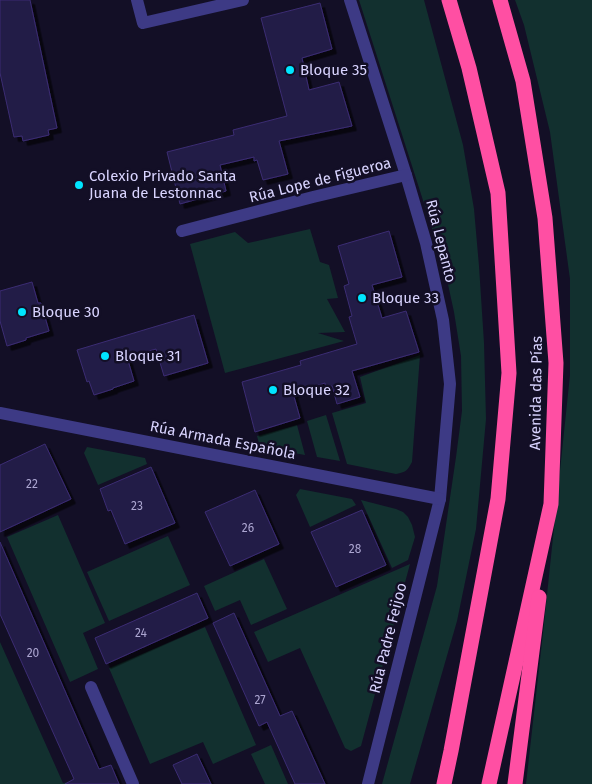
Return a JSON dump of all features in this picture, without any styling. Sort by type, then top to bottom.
[{"type":"highway","name":"Avenida das Pías","points":[[444,784],[498,499],[509,373],[498,193],[470,68],[449,0]]},
{"type":"highway","name":"Avenida das Pías","points":[[488,784],[550,504],[556,363],[545,218],[523,80],[500,0]]},
{"type":"highway","points":[[515,784],[550,504]]},
{"type":"highway","points":[[438,784],[451,750]]},
{"type":"street","points":[[137,0],[143,23],[242,0]]},
{"type":"street","name":"Rúa Lepanto","points":[[350,0],[426,243],[443,320],[450,384],[440,499]]},
{"type":"street","name":"Rúa Lope de Figueroa","points":[[182,231],[406,175]]},
{"type":"street","name":"Rúa Armada Española","points":[[0,413],[440,499]]},
{"type":"street","name":"Rúa Padre Feijoo","points":[[368,784],[440,499]]},
{"type":"street","points":[[91,687],[133,784]]},
{"type":"green space","points":[[359,0],[424,0],[463,145],[474,209],[479,266],[486,419],[476,529],[457,621],[410,784],[382,784],[437,586],[462,411],[461,356],[444,266]]},
{"type":"green space","points":[[515,0],[592,0],[592,784],[526,784],[570,375],[570,279],[550,132],[524,25]]},
{"type":"green space","points":[[310,229],[320,262],[329,265],[338,298],[327,299],[345,332],[318,333],[344,341],[225,373],[190,244],[235,232],[248,243]]},
{"type":"green space","points":[[420,355],[412,462],[409,467],[406,471],[396,474],[347,464],[332,413],[366,403],[360,377]]},
{"type":"green space","points":[[326,415],[340,461],[317,457],[307,421]]},
{"type":"green space","points":[[297,425],[305,455],[260,447],[257,436]]},
{"type":"green space","points":[[87,447],[145,458],[147,464],[98,485],[84,453]]},
{"type":"green space","points":[[300,489],[352,499],[356,505],[310,527],[296,495]]},
{"type":"green space","points":[[361,500],[396,509],[408,517],[415,537],[408,560],[392,568]]},
{"type":"green space","points":[[58,515],[105,623],[83,633],[98,669],[70,682],[7,537]]},
{"type":"green space","points":[[168,536],[190,585],[109,621],[87,572]]},
{"type":"green space","points":[[264,559],[287,609],[251,625],[240,600],[215,611],[204,586]]},
{"type":"green space","points":[[410,564],[361,746],[351,751],[345,748],[300,648],[268,662],[254,632]]},
{"type":"green space","points":[[205,627],[256,745],[213,764],[203,742],[150,764],[109,668]]},
{"type":"green space","points":[[0,642],[63,783],[77,781],[78,784],[0,784]]},
{"type":"green space","points":[[271,745],[288,784],[265,784],[251,754]]},
{"type":"building","points":[[0,0],[30,0],[57,128],[48,130],[49,135],[23,141],[22,136],[14,137],[0,73]]},
{"type":"building","points":[[320,3],[332,49],[302,58],[309,90],[339,82],[352,126],[279,141],[288,174],[263,180],[257,160],[254,161],[254,157],[220,165],[226,191],[180,204],[167,152],[234,135],[233,130],[287,116],[261,18]]},
{"type":"building","points":[[389,231],[402,277],[372,285],[382,318],[406,311],[419,352],[352,371],[360,397],[337,404],[332,386],[326,388],[325,383],[293,393],[300,418],[255,432],[242,382],[301,365],[300,361],[357,344],[349,317],[352,316],[344,286],[349,284],[338,246]]},
{"type":"building","name":"Bloque 30","points":[[32,282],[38,303],[41,303],[49,331],[7,346],[0,321],[0,291]]},
{"type":"building","name":"Bloque 31","points":[[194,315],[208,363],[164,376],[156,349],[127,357],[134,381],[94,395],[89,381],[87,382],[77,350]]},
{"type":"building","points":[[45,444],[71,499],[0,532],[0,465]]},
{"type":"building","points":[[151,467],[175,523],[125,544],[111,510],[108,511],[100,489]]},
{"type":"building","points":[[255,490],[279,544],[230,566],[205,512]]},
{"type":"building","points":[[362,510],[386,565],[336,587],[311,532]]},
{"type":"building","points":[[0,542],[99,769],[111,765],[119,784],[65,784],[74,779],[0,614]]},
{"type":"building","points":[[197,593],[208,618],[106,664],[95,638]]},
{"type":"building","points":[[234,613],[280,716],[292,711],[325,784],[295,784],[267,722],[259,726],[213,623]]},
{"type":"building","points":[[197,754],[211,784],[182,784],[173,765]]},
{"type":"place","name":"Bloque 35","points":[[290,70]]},
{"type":"place","name":"Colexio Privado Santa Juana de Lestonnac","points":[[79,185]]},
{"type":"place","name":"Bloque 33","points":[[362,298]]},
{"type":"place","name":"Bloque 30","points":[[22,312]]},
{"type":"place","name":"Bloque 31","points":[[105,356]]},
{"type":"place","name":"Bloque 32","points":[[273,390]]}]
